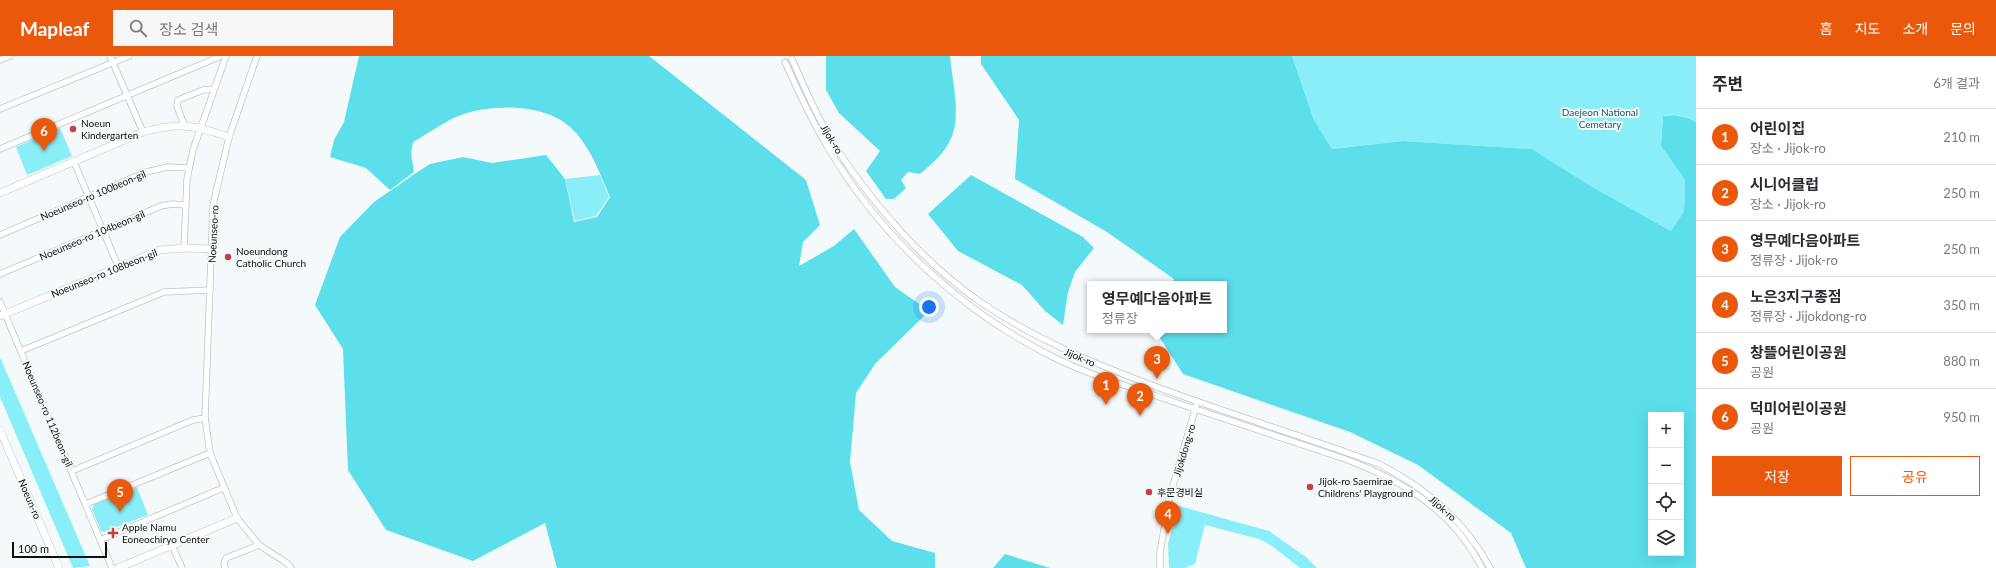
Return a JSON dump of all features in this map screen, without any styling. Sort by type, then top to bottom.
[{"type":"street","points":[[0,60],[10,56]]},
{"type":"street","points":[[110,56],[143,132]]},
{"type":"street","points":[[0,109],[129,56]]},
{"type":"street","points":[[0,149],[221,56]]},
{"type":"street","points":[[184,248],[185,205],[189,168],[193,150],[226,56]]},
{"type":"street","name":"Noeunseo-ro","points":[[258,56],[229,137],[214,205],[205,418],[210,453],[223,488],[237,518],[259,545],[287,563],[291,568]]},
{"type":"street","name":"Jijok-ro","points":[[792,59],[819,118],[854,173],[890,218],[927,258],[950,279],[1001,315],[1059,348],[1084,359],[1198,402],[1379,464],[1400,475],[1433,497],[1457,519],[1475,542],[1490,568]]},
{"type":"street","name":"Jijok-ro","points":[[785,62],[812,120],[851,185],[894,237],[944,285],[1010,333],[1053,357],[1120,384],[1376,471],[1396,481],[1428,502],[1451,524],[1469,546],[1482,568]]},
{"type":"street","points":[[184,125],[176,106],[178,100],[203,90],[214,89]]},
{"type":"street","points":[[0,193],[143,132],[170,126],[184,125],[201,128],[229,137]]},
{"type":"street","points":[[74,162],[118,266]]},
{"type":"street","name":"Noeunseo-ro 100beon-gil","points":[[0,235],[154,169],[176,166],[189,168]]},
{"type":"street","name":"Noeunseo-ro 104beon-gil","points":[[0,274],[161,206],[172,204],[185,205]]},
{"type":"street","name":"Noeunseo-ro 108beon-gil","points":[[2,315],[160,250],[184,248],[212,249]]},
{"type":"street","name":"Noeunseo-ro 112beon-gil","points":[[112,568],[21,351],[164,292],[210,290]]},
{"type":"street","points":[[0,302],[2,315],[21,351]]},
{"type":"street","name":"Jijokdong-ro","points":[[1160,568],[1160,552],[1170,496],[1198,402]]},
{"type":"street","points":[[72,471],[193,420],[205,418]]},
{"type":"street","name":"Noeun-ro","points":[[0,430],[59,568]]},
{"type":"street","points":[[86,504],[210,453]]},
{"type":"street","points":[[100,540],[223,488]]},
{"type":"street","points":[[1160,493],[1170,496]]},
{"type":"street","points":[[118,568],[237,518]]},
{"type":"street","points":[[172,545],[182,568]]},
{"type":"street","points":[[225,568],[224,563],[226,558],[259,545]]},
{"type":"green space","name":"Daejeon National Cemetary","points":[[1292,56],[1696,56],[1696,122],[1680,116],[1663,116],[1661,146],[1685,180],[1684,211],[1671,231],[1589,185],[1532,149],[1403,141],[1332,149],[1314,120]]},
{"type":"green space","points":[[60,128],[72,156],[27,175],[16,147]]},
{"type":"green space","points":[[600,175],[609,197],[596,216],[575,221],[565,179]]},
{"type":"green space","points":[[0,357],[90,566],[73,568],[0,397]]},
{"type":"green space","points":[[137,487],[148,515],[104,532],[101,531],[92,509],[94,504]]},
{"type":"green space","points":[[1179,506],[1269,531],[1306,557],[1317,568],[1300,568],[1272,546],[1259,539],[1205,525],[1195,564],[1185,568],[1169,568],[1168,544]]},
{"type":"shaded area","points":[[359,56],[649,56],[806,180],[820,225],[803,242],[799,266],[834,246],[854,229],[895,287],[929,311],[875,364],[856,393],[850,462],[859,510],[892,541],[935,553],[935,568],[557,568],[545,523],[473,561],[386,530],[348,470],[343,349],[315,305],[340,237],[374,202],[416,173],[430,164],[463,157],[492,163],[546,155],[565,179],[574,222],[597,217],[610,197],[600,172],[587,148],[576,133],[565,123],[552,116],[538,111],[522,108],[490,109],[461,115],[413,142],[411,153],[414,172],[390,190],[366,168],[330,157],[334,140],[344,122]]},
{"type":"shaded area","points":[[826,56],[950,56],[956,108],[955,127],[952,136],[946,147],[934,162],[920,174],[908,172],[901,180],[906,188],[894,199],[886,199],[866,171],[880,151],[839,113],[826,90]]},
{"type":"shaded area","points":[[981,56],[1292,56],[1314,120],[1332,149],[1403,141],[1532,149],[1589,185],[1671,231],[1684,211],[1685,180],[1661,146],[1663,116],[1680,116],[1696,122],[1696,568],[1526,568],[1511,533],[1418,465],[1350,432],[1183,374],[1157,333],[1227,333],[1227,281],[1173,281],[1174,279],[1107,232],[1015,179],[1019,120],[981,64]]},
{"type":"shaded area","points":[[971,175],[1083,237],[1094,248],[1075,272],[1068,292],[1063,325],[1045,311],[1022,285],[958,251],[928,214]]},
{"type":"shaded area","points":[[1005,554],[1050,568],[993,568]]},
{"type":"place","name":"Noeun Kindergarten","points":[[73,129]]},
{"type":"place","name":"덕미어린이공원","points":[[44,151]]},
{"type":"place","name":"Noeundong Catholic Church","points":[[228,257]]},
{"type":"place","name":"영무예다음아파트","points":[[1157,379]]},
{"type":"place","name":"어린이집","points":[[1106,405]]},
{"type":"place","name":"시니어클럽","points":[[1140,416]]},
{"type":"place","name":"Jijok-ro Saemirae Childrens' Playground","points":[[1310,487]]},
{"type":"place","name":"후문경비실","points":[[1149,492]]},
{"type":"place","name":"창뜰어린이공원","points":[[120,512]]},
{"type":"place","name":"Apple Namu Eoneochiryo Center","points":[[113,533]]},
{"type":"place","name":"노은3지구종점","points":[[1168,534]]}]
